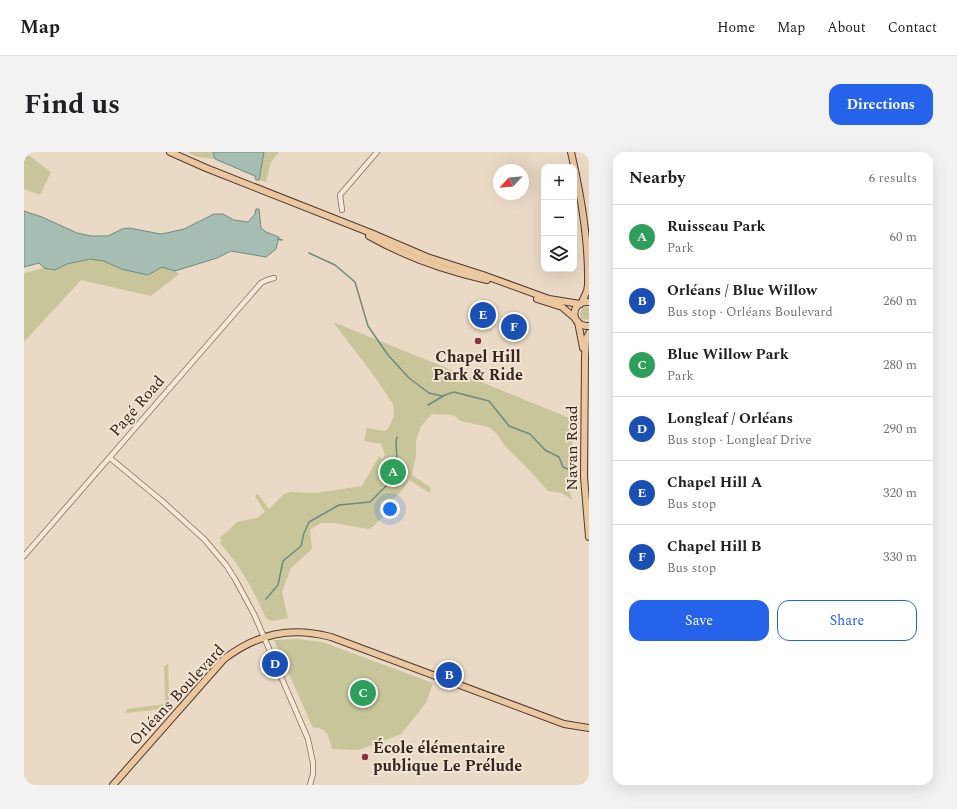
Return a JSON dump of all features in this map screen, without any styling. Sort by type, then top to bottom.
[{"type":"main road","points":[[170,152],[427,257],[483,275],[523,291],[549,299],[584,302]]},
{"type":"main road","points":[[570,152],[582,200],[589,279],[584,302],[575,310],[576,320]]},
{"type":"main road","points":[[523,291],[541,301],[566,310],[584,326],[589,326]]},
{"type":"main road","name":"Navan Road","points":[[576,320],[585,358]]},
{"type":"main road","name":"Navan Road","points":[[589,332],[586,339],[585,358],[584,477],[589,537]]},
{"type":"main road","name":"Orléans Boulevard","points":[[113,785],[224,659],[242,647],[264,637],[284,633],[312,633],[326,636],[564,724],[589,728]]},
{"type":"street","points":[[342,210],[340,195],[376,152]]},
{"type":"street","name":"Pagé Road","points":[[24,556],[261,284],[274,278]]},
{"type":"street","points":[[110,458],[162,501],[204,539],[235,579],[246,597],[308,739],[313,763],[313,774],[310,785]]},
{"type":"shaded area","points":[[24,152],[51,172],[40,195],[24,189]]},
{"type":"shaded area","points":[[188,152],[213,152],[215,159],[197,157]]},
{"type":"shaded area","points":[[213,152],[264,152],[259,180],[256,180],[255,176],[215,159]]},
{"type":"shaded area","points":[[264,152],[279,152],[271,162],[266,182],[259,180]]},
{"type":"shaded area","points":[[256,209],[259,209],[261,228],[266,232],[279,237],[276,249],[266,257],[231,251],[217,258],[175,271],[162,267],[148,275],[121,269],[104,261],[90,259],[67,264],[55,270],[44,268],[39,263],[24,267],[24,211],[42,217],[77,233],[91,236],[108,236],[122,229],[129,228],[161,234],[171,232],[184,229],[214,214],[223,214],[234,220],[248,222],[255,214]]},
{"type":"shaded area","points":[[90,259],[104,261],[121,269],[162,267],[175,271],[179,274],[151,296],[81,280],[24,342],[24,273],[44,268],[55,270],[67,264]]},
{"type":"shaded area","points":[[582,308],[589,308],[589,320],[582,319],[580,314]]},
{"type":"shaded area","points":[[333,322],[577,421],[568,463],[568,484],[572,500],[562,493],[548,491],[489,427],[461,421],[453,415],[432,414],[421,426],[416,441],[416,456],[412,475],[431,488],[430,493],[409,480],[380,519],[369,529],[334,523],[321,523],[310,530],[312,549],[291,568],[282,592],[288,618],[271,621],[266,618],[246,579],[220,543],[222,541],[220,538],[237,522],[257,518],[265,512],[255,496],[258,494],[269,509],[284,494],[290,492],[315,493],[362,486],[379,456],[382,459],[385,455],[381,444],[364,441],[367,428],[385,431],[389,427],[394,416],[393,404],[372,373]]},
{"type":"shaded area","points":[[298,639],[322,642],[433,683],[426,703],[401,734],[359,750],[332,749],[327,734],[321,729],[313,728],[274,640]]},
{"type":"shaded area","points":[[168,664],[169,700],[161,709],[126,713],[127,709],[165,704],[164,666]]},
{"type":"waterway","points":[[278,239],[282,240]]},
{"type":"waterway","points":[[309,253],[335,265],[355,282],[368,326],[388,355],[409,378],[429,393],[442,396]]},
{"type":"waterway","points":[[428,405],[445,395],[454,392],[489,401],[509,426],[530,434],[545,450],[559,457],[563,467],[570,470]]},
{"type":"waterway","points":[[266,599],[278,585],[283,561],[301,546],[304,533],[309,522],[339,505],[370,502],[391,481],[397,461],[397,437]]},
{"type":"place","name":"Chapel Hill A","points":[[483,315]]},
{"type":"place","name":"Chapel Hill B","points":[[514,327]]},
{"type":"place","name":"Chapel Hill Park & Ride","points":[[478,341]]},
{"type":"place","name":"Ruisseau Park","points":[[393,472]]},
{"type":"place","name":"Longleaf / Orléans","points":[[275,664]]},
{"type":"place","name":"Orléans / Blue Willow","points":[[449,675]]},
{"type":"place","name":"Blue Willow Park","points":[[363,693]]},
{"type":"place","name":"École élémentaire publique Le Prélude","points":[[365,757]]}]
